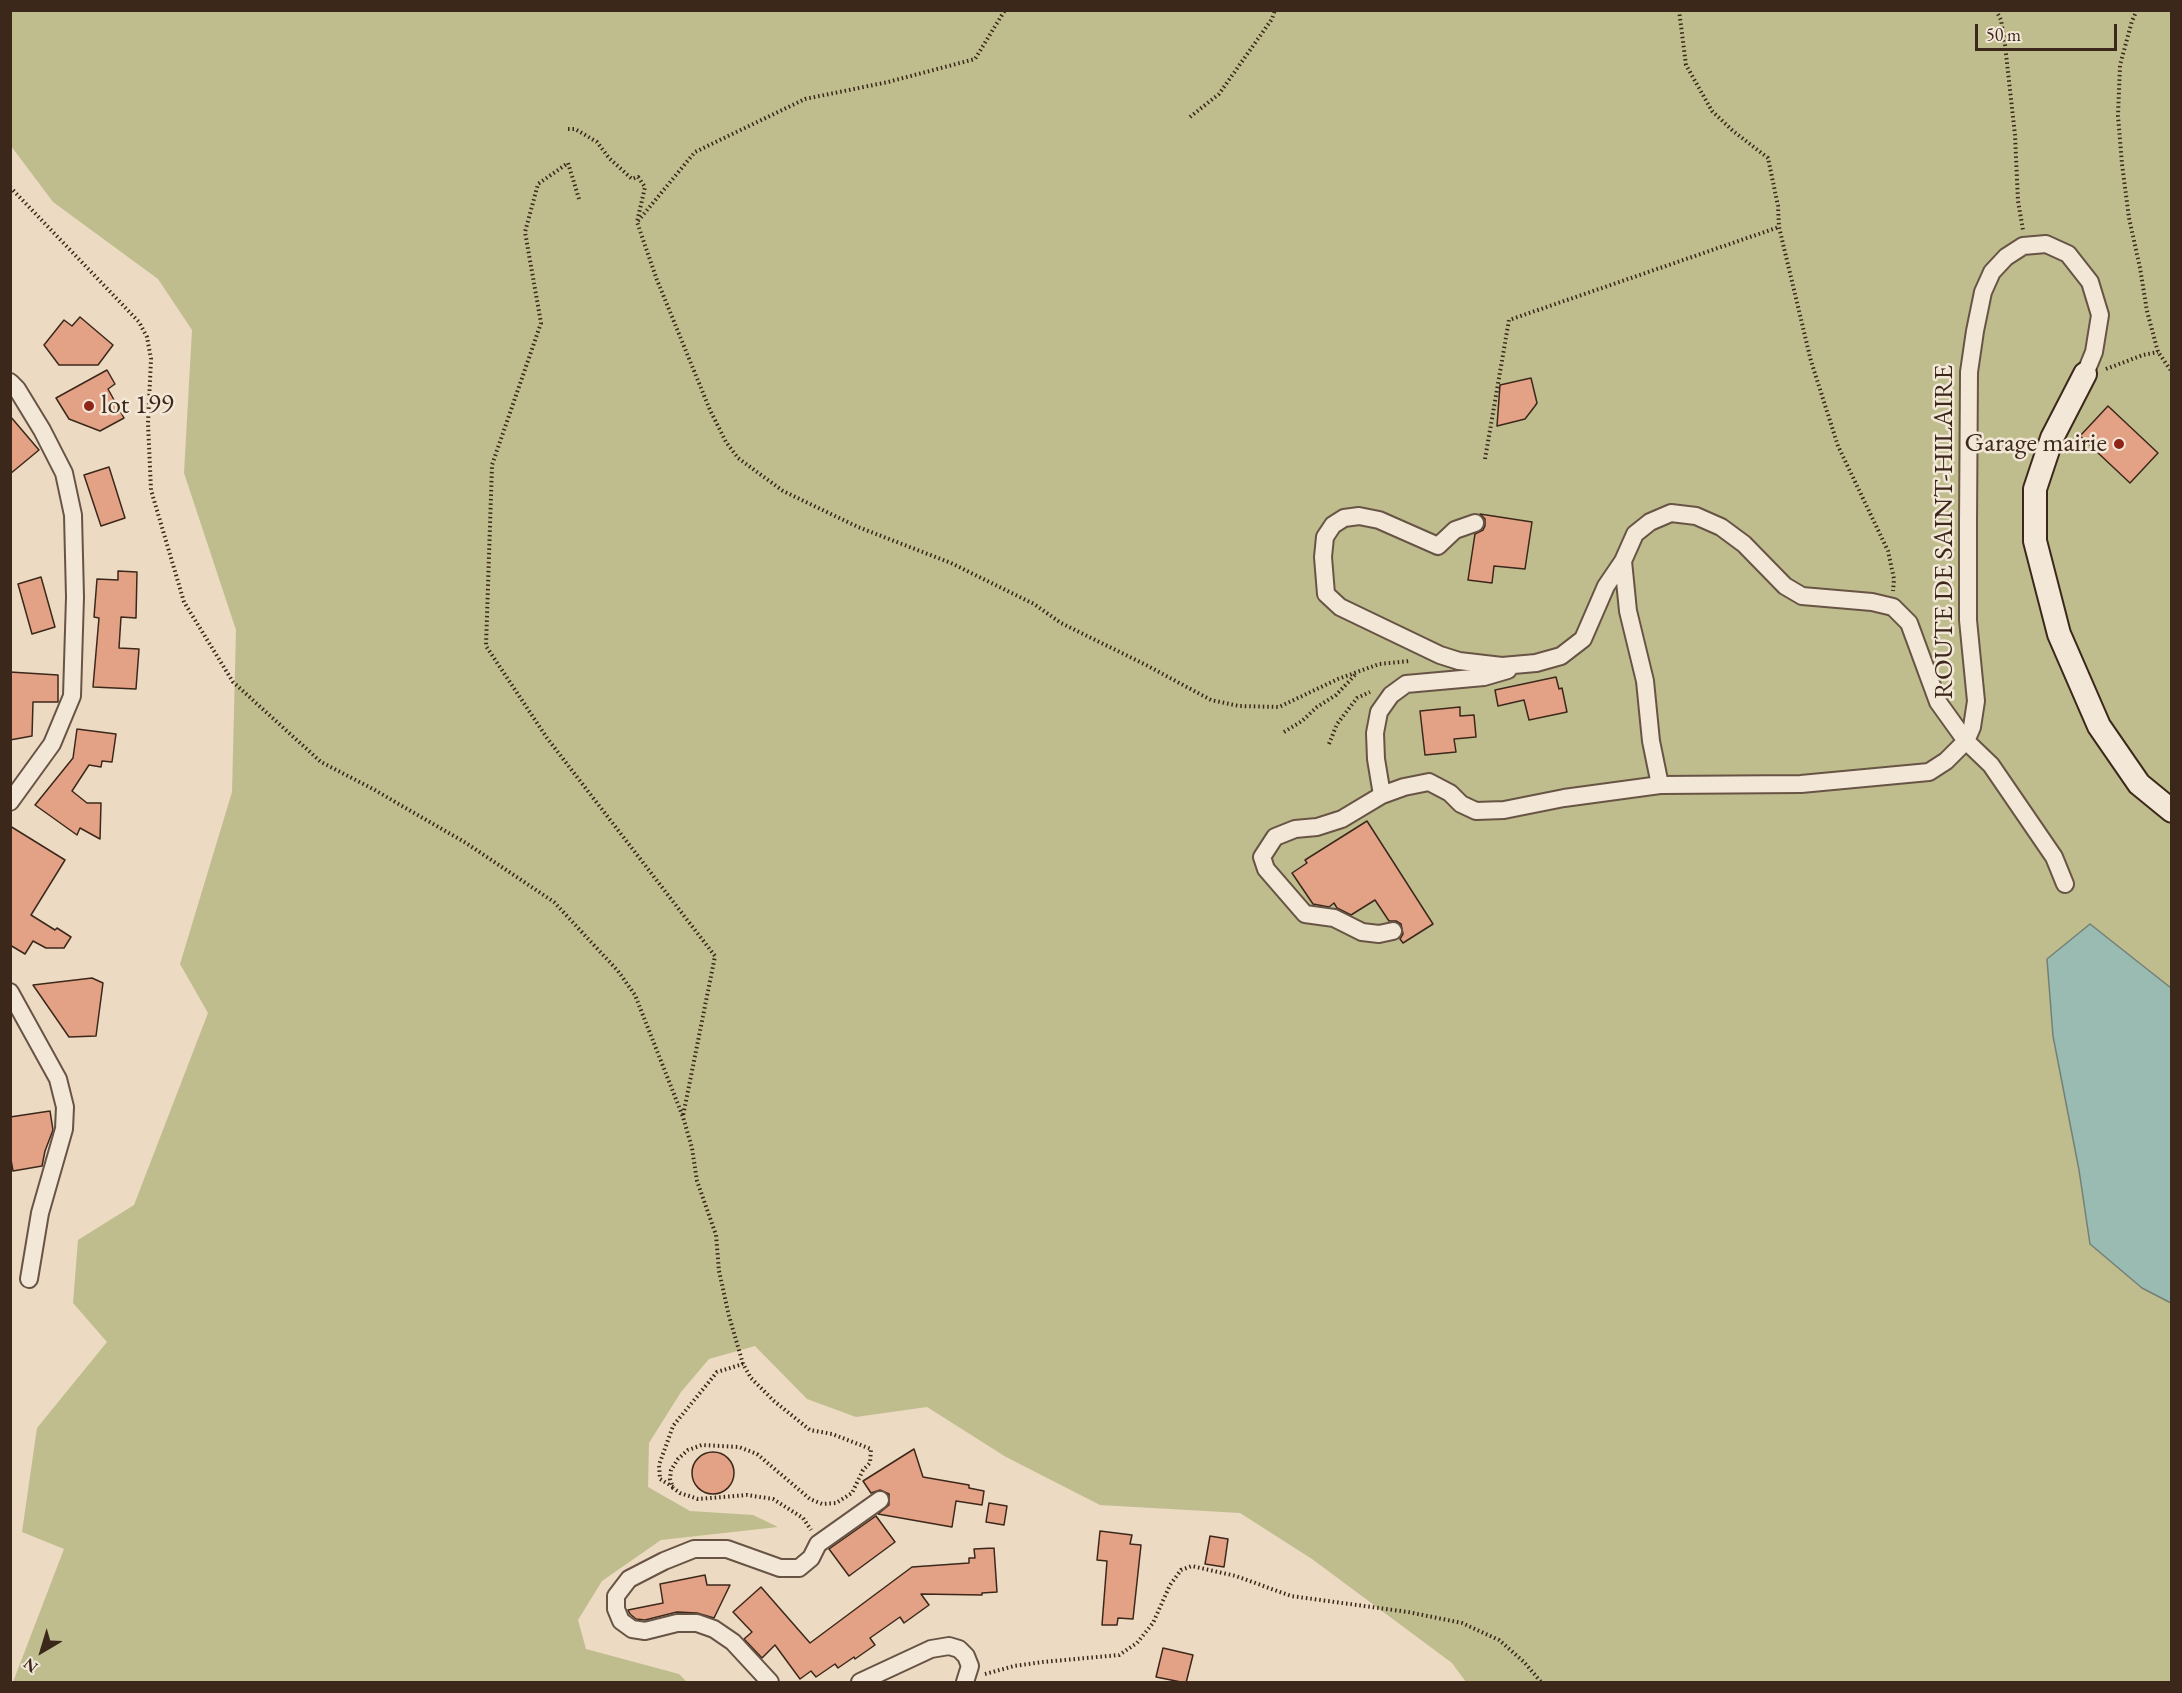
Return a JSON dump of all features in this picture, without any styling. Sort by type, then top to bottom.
[{"type":"street","points":[[2023,246],[2046,244],[2068,254],[2090,282],[2100,315],[2094,352],[2052,438],[2035,489],[2035,541],[2059,634],[2099,726],[2139,784],[2172,811]]},
{"type":"street","name":"ROUTE DE SAINT-HILAIRE","points":[[1969,734],[1976,701],[1968,620],[1969,372],[1983,292],[1992,272],[2006,256],[2023,246]]},
{"type":"street","points":[[10,382],[17,389],[42,430],[64,473],[73,515],[75,597],[72,696],[52,744],[10,802]]},
{"type":"street","points":[[1383,795],[1376,759],[1375,733],[1379,712],[1391,696],[1406,684],[1484,677],[1561,656],[1583,639],[1606,586],[1623,561],[1635,534],[1650,522],[1671,513],[1696,516],[1721,527],[1744,544],[1785,586],[1802,596],[1872,602],[1893,607],[1909,623],[1938,702],[1969,734],[2054,856],[2065,884]]},
{"type":"street","points":[[1475,524],[1455,530],[1438,546],[1379,520],[1359,516],[1344,518],[1333,525],[1325,537],[1323,557],[1326,594],[1340,608],[1440,655],[1458,661],[1502,666],[1536,663]]},
{"type":"street","points":[[1623,561],[1628,611],[1645,681],[1651,741],[1660,785]]},
{"type":"street","points":[[1393,931],[1379,934],[1362,932],[1334,918],[1305,914],[1266,869],[1262,857],[1275,837],[1295,829],[1317,827],[1342,819],[1383,795],[1404,787],[1430,782],[1450,793],[1461,804],[1476,811],[1504,810],[1564,798],[1660,785],[1801,784],[1929,772],[1946,761],[1969,734]]},
{"type":"street","points":[[10,992],[58,1079],[65,1107],[64,1129],[40,1213],[29,1279]]},
{"type":"street","points":[[770,1683],[733,1642],[714,1629],[697,1623],[677,1623],[645,1631],[632,1629],[621,1621],[616,1609],[616,1596],[629,1579],[694,1549],[727,1549],[780,1568],[799,1568],[811,1558],[818,1545],[880,1500]]},
{"type":"street","points":[[860,1683],[931,1648],[949,1646],[959,1649],[966,1656],[970,1666],[966,1681]]},
{"type":"path","points":[[637,222],[695,152],[805,99],[888,82],[975,58],[1005,10]]},
{"type":"path","points":[[1190,117],[1219,94],[1272,19],[1275,10]]},
{"type":"path","points":[[1678,10],[1686,65],[1712,111],[1733,131],[1768,158],[1778,206],[1779,227],[1811,361],[1838,446],[1888,551],[1894,579],[1893,607]]},
{"type":"path","points":[[1996,10],[2001,20],[2012,98],[2023,246]]},
{"type":"path","points":[[2137,10],[2120,65],[2118,116],[2129,218],[2147,311],[2158,352],[2172,372]]},
{"type":"path","points":[[568,129],[575,129],[597,142],[609,158],[632,179],[638,177],[645,187],[637,222],[657,280],[710,410],[726,442],[738,458],[783,491],[858,527],[960,568],[1034,604],[1079,633],[1211,700],[1239,706],[1279,707],[1379,664],[1412,661]]},
{"type":"path","points":[[579,199],[568,163],[538,184],[525,232],[541,323],[492,465],[486,646],[547,738],[715,956],[683,1117]]},
{"type":"path","points":[[10,187],[139,322],[147,337],[151,359],[148,423],[151,490],[184,603],[233,682],[321,762],[466,843],[554,902],[618,971],[635,995],[683,1117],[692,1148],[697,1180],[716,1235],[719,1271],[743,1364],[751,1378],[774,1401],[810,1430],[832,1434],[871,1449],[870,1463],[863,1470],[852,1493],[836,1503],[822,1504],[796,1489],[757,1454],[739,1447],[702,1445],[688,1450],[671,1470],[670,1479],[673,1488]]},
{"type":"path","points":[[1485,459],[1509,320],[1779,227]]},
{"type":"path","points":[[2085,374],[2158,352]]},
{"type":"path","points":[[1284,732],[1336,694],[1359,671]]},
{"type":"path","points":[[743,1364],[717,1372],[673,1426],[659,1465],[660,1479],[680,1493],[698,1499],[747,1495],[773,1499],[802,1518],[818,1545]]},
{"type":"path","points":[[966,1681],[1014,1666],[1119,1655],[1137,1643],[1153,1623],[1170,1585],[1181,1570],[1192,1566],[1236,1576],[1291,1596],[1408,1612],[1462,1623],[1499,1640],[1524,1662],[1541,1683]]},
{"type":"shaded area","points":[[11,11],[2171,11],[2171,1682],[1466,1682],[1452,1663],[1312,1559],[1240,1513],[1100,1505],[1006,1457],[927,1407],[856,1417],[807,1399],[755,1346],[709,1359],[681,1392],[649,1443],[648,1487],[690,1511],[753,1515],[778,1527],[661,1540],[602,1581],[578,1620],[586,1649],[679,1674],[687,1682],[13,1682],[64,1549],[22,1532],[37,1428],[107,1342],[73,1303],[78,1240],[134,1205],[208,1013],[180,964],[232,792],[236,630],[184,473],[192,330],[158,279],[53,202],[11,146]]},
{"type":"water","points":[[2090,924],[2171,988],[2171,1303],[2142,1288],[2090,1244],[2079,1170],[2053,1036],[2047,959]]},
{"type":"building","points":[[80,317],[113,345],[98,365],[59,365],[44,345],[64,320],[72,326]]},
{"type":"building","name":"lot 199","points":[[107,370],[115,384],[108,389],[124,418],[100,431],[69,419],[56,398]]},
{"type":"building","points":[[1531,378],[1537,403],[1535,406],[1525,419],[1497,426],[1500,385]]},
{"type":"building","name":"Garage mairie","points":[[2108,406],[2158,453],[2130,483],[2080,436]]},
{"type":"building","points":[[10,416],[39,450],[10,474]]},
{"type":"building","points":[[109,467],[125,518],[101,526],[84,475]]},
{"type":"building","points":[[1480,514],[1532,522],[1525,569],[1494,566],[1492,583],[1468,580],[1475,534],[1483,530],[1485,526],[1485,519]]},
{"type":"building","points":[[118,571],[137,572],[136,618],[121,617],[119,648],[139,649],[136,689],[93,687],[99,618],[94,617],[97,579],[118,580]]},
{"type":"building","points":[[41,577],[55,627],[32,634],[18,584]]},
{"type":"building","points":[[10,672],[58,675],[58,702],[33,702],[32,736],[10,740]]},
{"type":"building","points":[[1556,677],[1559,689],[1562,688],[1567,712],[1529,720],[1524,700],[1498,706],[1495,690]]},
{"type":"building","points":[[1460,707],[1460,716],[1474,715],[1476,737],[1454,739],[1456,752],[1425,755],[1420,711]]},
{"type":"building","points":[[77,729],[116,734],[112,762],[102,761],[101,767],[89,765],[72,791],[87,803],[101,803],[100,839],[80,828],[77,835],[35,805],[73,758]]},
{"type":"building","points":[[1367,821],[1433,924],[1403,943],[1400,939],[1403,934],[1401,924],[1389,921],[1375,900],[1351,915],[1337,908],[1334,903],[1329,907],[1313,904],[1292,873],[1307,863],[1305,860]]},
{"type":"building","points":[[10,826],[65,860],[31,915],[71,937],[64,948],[46,948],[33,941],[25,954],[10,945]]},
{"type":"building","points":[[92,978],[103,983],[96,1036],[69,1037],[33,985]]},
{"type":"building","points":[[50,1111],[53,1130],[42,1166],[13,1171],[10,1154],[10,1117]]},
{"type":"building","points":[[914,1449],[923,1477],[969,1485],[969,1488],[984,1491],[982,1505],[956,1501],[952,1527],[878,1514],[889,1505],[889,1494],[880,1490],[871,1493],[863,1481]]},
{"type":"building","points":[[713,1452],[728,1458],[734,1473],[728,1488],[713,1494],[698,1488],[692,1473],[698,1458]]},
{"type":"building","points":[[989,1503],[1007,1506],[1004,1525],[986,1522]]},
{"type":"building","points":[[876,1516],[895,1542],[849,1576],[829,1549]]},
{"type":"building","points":[[1100,1531],[1132,1535],[1130,1544],[1141,1545],[1133,1619],[1118,1618],[1117,1625],[1102,1625],[1107,1561],[1097,1560]]},
{"type":"building","points":[[1210,1536],[1228,1539],[1224,1567],[1205,1564]]},
{"type":"building","points":[[994,1548],[997,1592],[982,1593],[982,1595],[921,1594],[929,1605],[904,1623],[900,1617],[870,1638],[875,1645],[855,1659],[854,1657],[838,1668],[835,1664],[816,1677],[811,1671],[800,1679],[775,1645],[762,1658],[744,1639],[752,1632],[733,1612],[761,1587],[810,1643],[912,1567],[969,1563],[969,1558],[975,1558],[974,1549]]},
{"type":"building","points":[[705,1575],[707,1585],[730,1585],[714,1618],[697,1613],[677,1612],[645,1620],[636,1619],[628,1610],[663,1603],[660,1584]]},
{"type":"building","points":[[1163,1648],[1193,1655],[1186,1683],[1156,1677]]},
{"type":"place","name":"lot 199","points":[[89,406]]},
{"type":"place","name":"Garage mairie","points":[[2119,444]]}]
